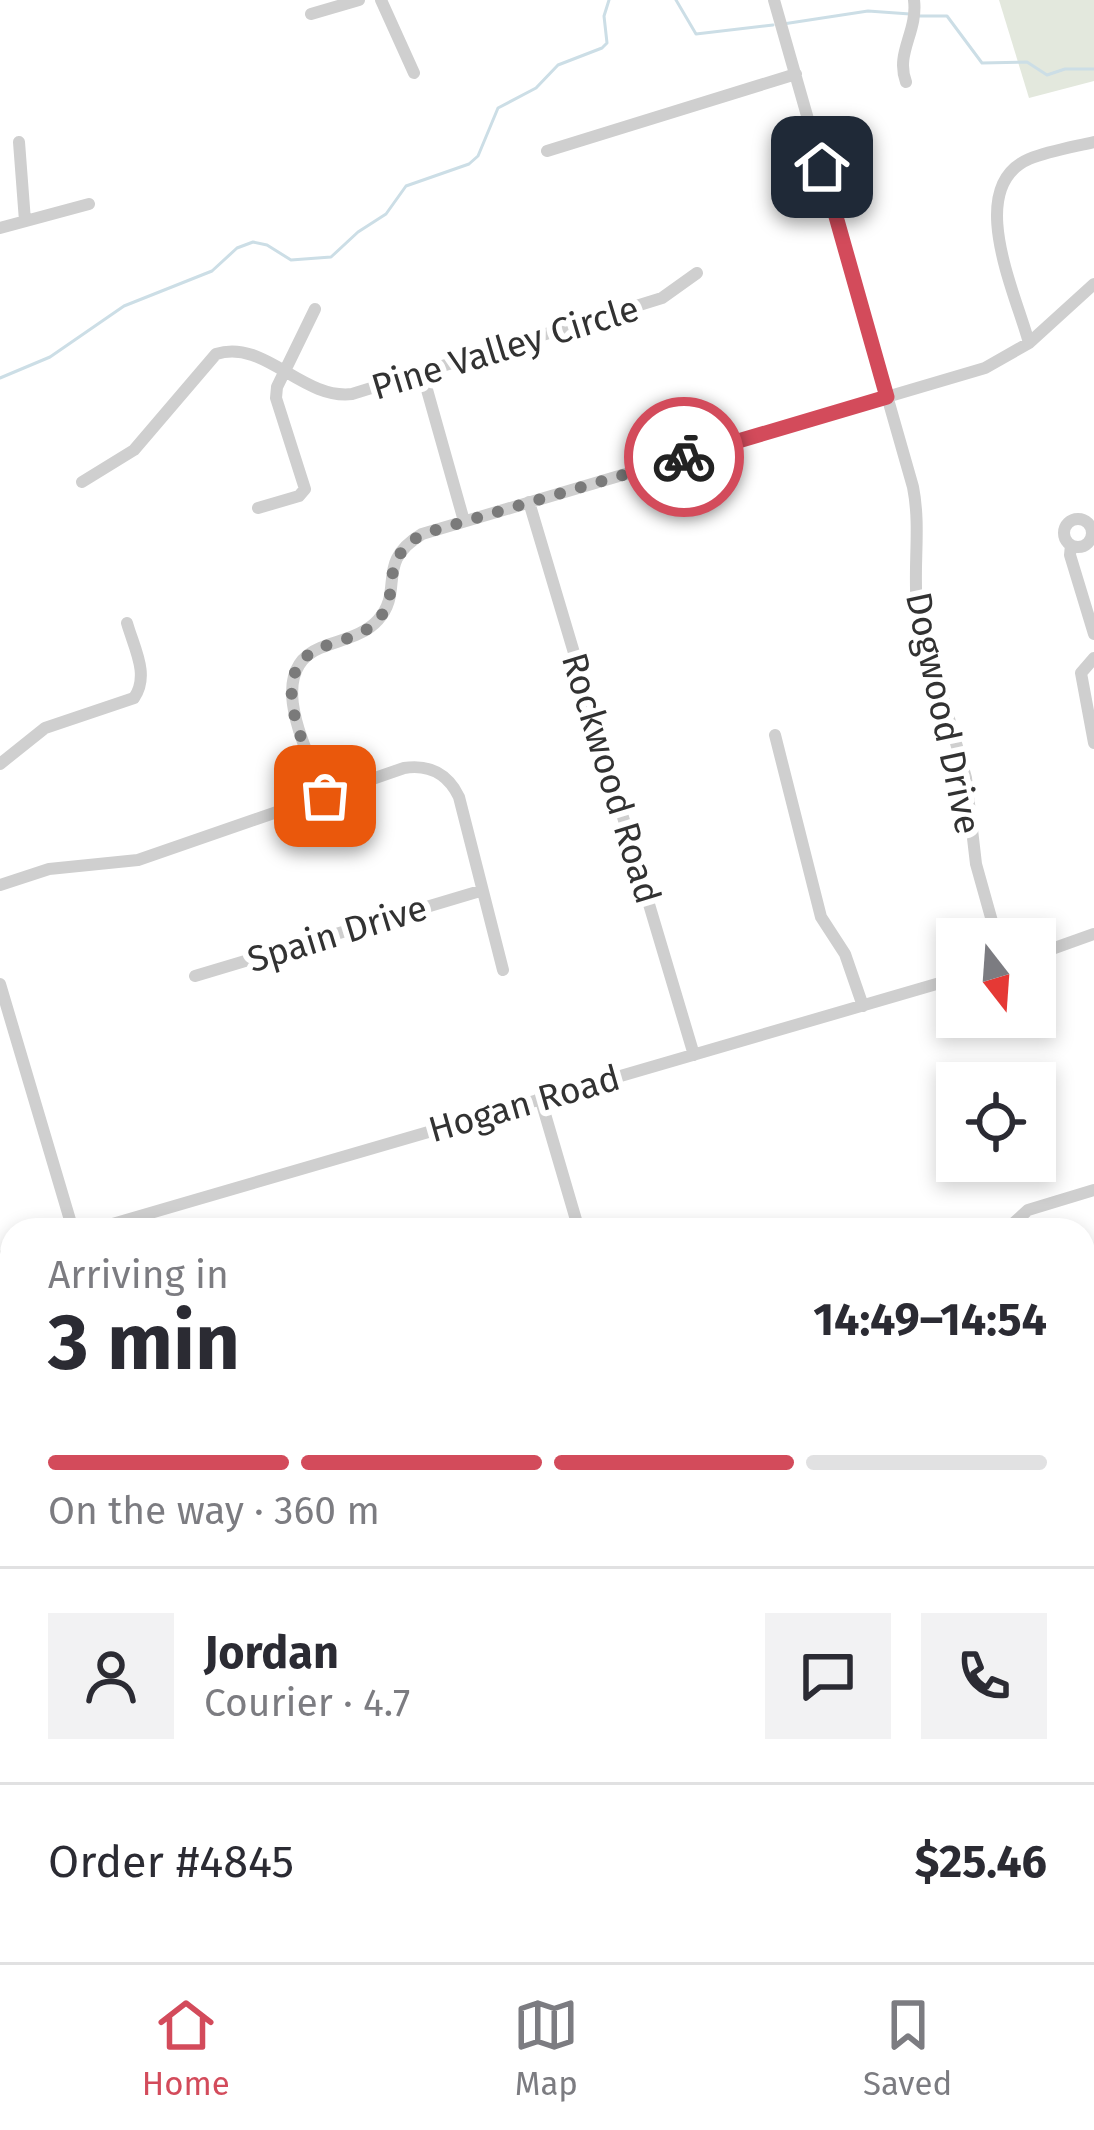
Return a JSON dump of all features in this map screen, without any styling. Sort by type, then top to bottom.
[{"type":"street","points":[[311,14],[359,0]]},
{"type":"street","points":[[381,0],[414,74]]},
{"type":"street","name":"Dogwood Drive","points":[[774,0],[916,504],[917,608],[966,778],[976,864],[991,918]]},
{"type":"street","points":[[906,82],[902,58],[916,20],[914,0]]},
{"type":"street","points":[[547,151],[796,74]]},
{"type":"street","points":[[19,142],[26,221]]},
{"type":"street","points":[[1029,343],[996,225],[997,194],[1004,180],[1029,159],[1094,142]]},
{"type":"street","points":[[0,228],[89,204]]},
{"type":"street","name":"Pine Valley Circle","points":[[82,482],[134,450],[216,354],[242,350],[321,392],[338,396],[662,298],[697,273]]},
{"type":"street","points":[[325,796],[291,701],[295,670],[313,650],[362,632],[378,620],[388,600],[394,562],[407,543],[464,521],[985,368],[1029,343],[1094,284]]},
{"type":"street","points":[[259,508],[298,496],[305,489],[276,398],[282,371],[315,309]]},
{"type":"street","points":[[422,373],[464,521]]},
{"type":"street","name":"Rockwood Road","points":[[529,502],[694,1055]]},
{"type":"street","points":[[1071,545],[1094,634]]},
{"type":"street","points":[[0,764],[45,728],[134,698],[142,674],[127,623]]},
{"type":"street","points":[[1094,658],[1081,673],[1094,743]]},
{"type":"street","points":[[775,735],[821,917],[845,954],[863,1006]]},
{"type":"street","points":[[0,885],[49,869],[138,860],[404,768],[427,767],[443,775],[459,797],[503,970]]},
{"type":"street","name":"Spain Drive","points":[[195,976],[480,891]]},
{"type":"street","points":[[1056,948],[1094,934]]},
{"type":"street","points":[[0,984],[69,1218]]},
{"type":"street","name":"Hogan Road","points":[[132,1218],[936,984]]},
{"type":"street","points":[[540,1097],[575,1218]]},
{"type":"street","points":[[1019,1218],[1028,1210],[1094,1190]]},
{"type":"shaded area","points":[[999,0],[1094,0],[1094,81],[1029,98]]},
{"type":"waterway","points":[[0,378],[50,357],[124,306],[212,271],[237,248],[253,242],[291,260],[331,257],[386,214],[406,186],[469,164],[478,156],[498,108],[536,88],[558,65],[602,48],[607,43],[604,16],[609,0]]},
{"type":"waterway","points":[[676,0],[696,34],[773,25]]},
{"type":"waterway","points":[[783,24],[868,11],[910,14]]},
{"type":"waterway","points":[[919,16],[947,16],[982,63],[1027,62],[1047,75],[1065,69],[1094,69]]},
{"type":"way so far","points":[[325,796],[291,701],[290,685],[295,670],[313,650],[362,632],[378,620],[388,600],[394,562],[407,543],[422,534],[684,457]]},
{"type":"route","points":[[684,457],[887,397],[822,167]]}]
